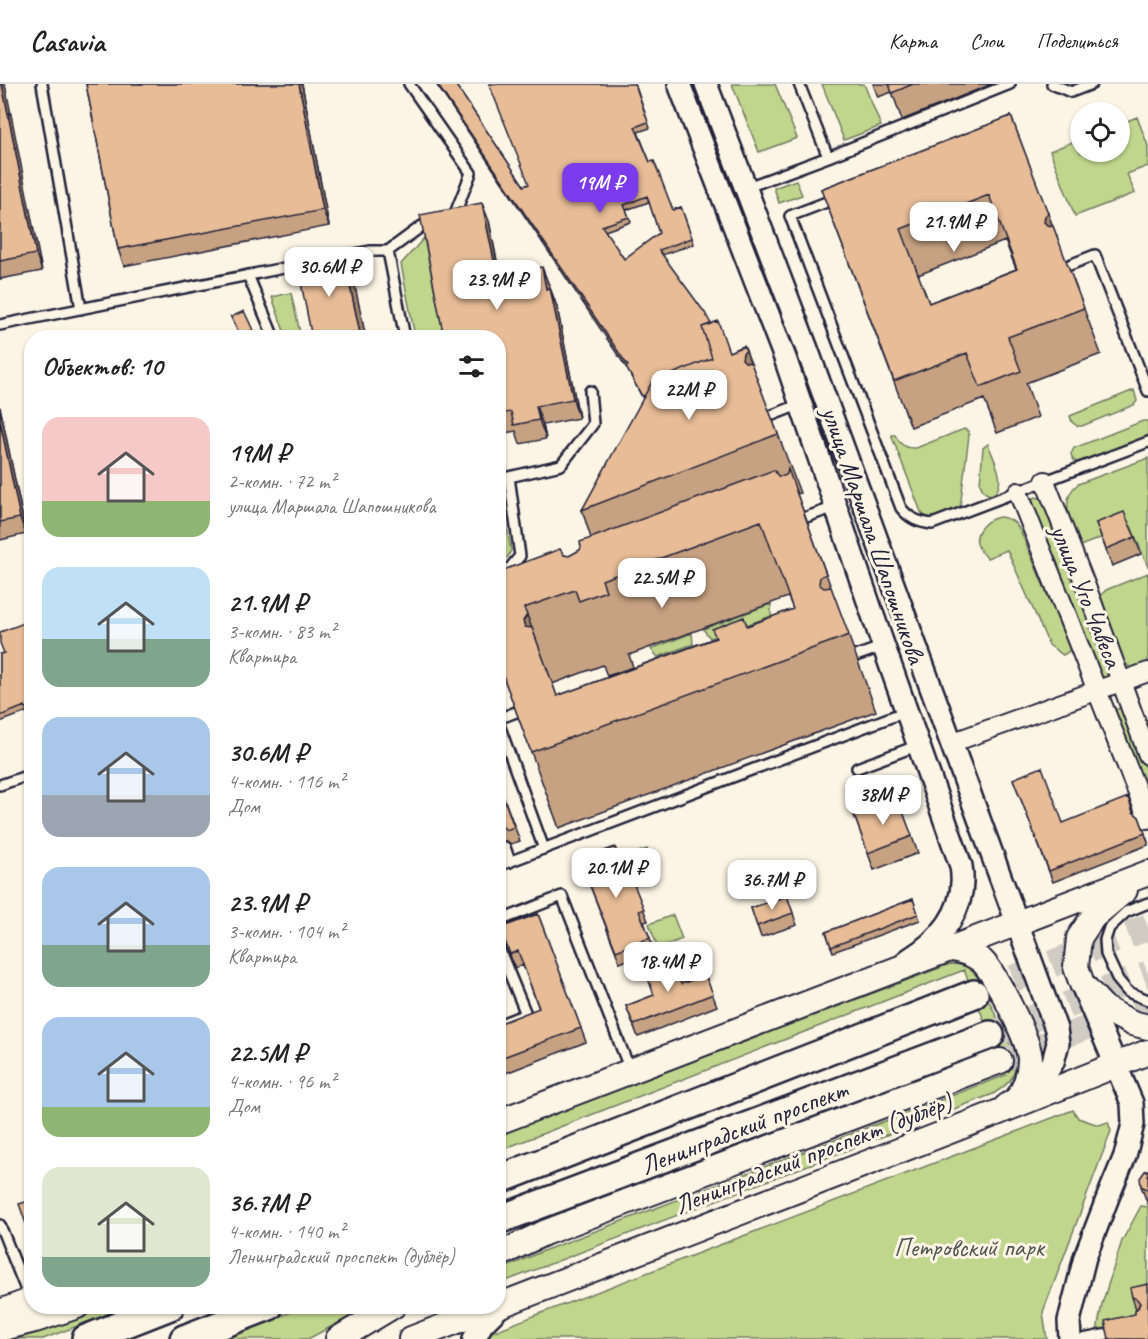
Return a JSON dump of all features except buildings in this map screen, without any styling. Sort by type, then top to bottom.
[{"type":"main road","points":[[506,1119],[1147,874]]},
{"type":"main road","points":[[1147,874],[1111,900],[1093,917],[1079,938],[1077,967],[1082,984],[1105,1009],[1132,1023],[1148,1028]]},
{"type":"main road","points":[[952,949],[969,953],[981,961],[995,978],[1027,1042],[1030,1060],[1028,1078],[1008,1105]]},
{"type":"main road","name":"Ленинградский проспект","points":[[506,1176],[974,994]]},
{"type":"main road","name":"Ленинградский проспект","points":[[506,1217],[990,1035]]},
{"type":"main road","name":"Ленинградский проспект (дублёр)","points":[[506,1302],[1148,1052]]},
{"type":"main road","name":"Ленинградский проспект (дублёр)","points":[[506,1252],[544,1233],[1000,1061]]},
{"type":"main road","points":[[0,1312],[24,1303]]},
{"type":"main road","points":[[0,1329],[53,1314]]},
{"type":"main road","points":[[86,1339],[150,1314]]},
{"type":"main road","points":[[184,1339],[248,1314]]},
{"type":"main road","points":[[344,1335],[379,1314]]},
{"type":"main road","name":"Ленинградский проспект (дублёр)","points":[[411,1339],[476,1314]]},
{"type":"street","name":"улица Маршала Шапошникова","points":[[679,84],[785,358],[959,860],[963,890],[948,924],[926,948],[878,976]]},
{"type":"street","name":"улица Маршала Шапошникова","points":[[706,84],[811,360],[1056,1029],[1058,1043],[1053,1062],[1045,1075],[1008,1105]]},
{"type":"street","name":"улица Уго Чавеса","points":[[1045,481],[1148,755]]},
{"type":"street","name":"улица Уго Чавеса","points":[[1018,492],[1148,819]]},
{"type":"street","points":[[951,743],[1148,672]]},
{"type":"street","points":[[1067,1333],[1085,1257],[1125,1156],[1132,1124],[1132,1103],[1082,984]]},
{"type":"street","points":[[474,1339],[491,1314]]},
{"type":"lane","points":[[42,84],[81,309]]},
{"type":"lane","points":[[326,260],[370,251],[388,251],[422,226],[454,216],[471,173],[409,84]]},
{"type":"lane","points":[[799,84],[828,158]]},
{"type":"lane","points":[[745,188],[828,158],[1010,84]]},
{"type":"lane","points":[[1052,84],[1071,92],[1092,84]]},
{"type":"lane","points":[[850,193],[790,216],[901,508],[909,517],[932,524],[1148,442]]},
{"type":"lane","points":[[388,251],[403,330]]},
{"type":"lane","points":[[1067,266],[1095,255],[1148,391]]},
{"type":"lane","points":[[0,326],[315,262]]},
{"type":"lane","points":[[248,275],[271,330]]},
{"type":"lane","points":[[506,478],[561,465],[594,424],[590,391]]},
{"type":"lane","points":[[770,416],[801,404]]},
{"type":"lane","points":[[506,570],[520,556],[509,477]]},
{"type":"lane","points":[[789,524],[835,507]]},
{"type":"lane","points":[[800,520],[803,530]]},
{"type":"lane","points":[[854,657],[884,646]]},
{"type":"lane","points":[[506,863],[907,711]]},
{"type":"lane","points":[[506,716],[516,712]]},
{"type":"lane","points":[[506,742],[544,849]]},
{"type":"lane","points":[[857,768],[919,745]]},
{"type":"lane","points":[[0,785],[24,777]]},
{"type":"lane","points":[[506,850],[510,862]]},
{"type":"lane","points":[[506,918],[562,896],[630,1071]]},
{"type":"lane","points":[[1148,903],[1126,912],[1109,928],[1105,940],[1106,954],[1118,980],[1128,992],[1148,1000]]},
{"type":"lane","points":[[506,965],[526,1014],[506,1022]]},
{"type":"lane","points":[[0,1225],[24,1283]]},
{"type":"lane","points":[[1083,1339],[1125,1330]]},
{"type":"green space","points":[[732,84],[775,84],[797,138],[759,152]]},
{"type":"green space","points":[[822,84],[864,84],[881,126],[844,140]]},
{"type":"green space","points":[[1137,117],[1148,146],[1148,166],[1127,174],[1135,193],[1075,216],[1050,151],[1070,143],[1070,162],[1130,162],[1130,120]]},
{"type":"green space","points":[[796,180],[802,195],[779,203],[774,188]]},
{"type":"green space","points":[[424,238],[443,330],[414,330],[401,264]]},
{"type":"green space","points":[[291,293],[299,330],[284,330],[272,297]]},
{"type":"green space","points":[[1134,390],[1137,401],[1134,405],[1082,426],[1077,426],[1072,422],[1070,416]]},
{"type":"green space","points":[[1148,421],[1148,436],[1082,462],[1072,458],[1074,448]]},
{"type":"green space","points":[[964,429],[969,435],[960,508],[940,517],[925,516],[921,512],[892,435],[895,435],[906,447],[916,448]]},
{"type":"green space","points":[[988,444],[1000,478],[997,491],[992,495],[984,491],[980,483],[983,448]]},
{"type":"green space","points":[[1148,458],[1148,567],[1131,526],[1080,546],[1068,514],[1068,498],[1072,490],[1078,484]]},
{"type":"green space","points":[[1036,497],[1042,500],[1112,681],[1103,685],[1031,503]]},
{"type":"green space","points":[[999,517],[1012,521],[1021,532],[1070,649],[1063,655],[1049,645],[1007,550],[987,558],[977,544],[980,529],[988,521]]},
{"type":"green space","points":[[506,522],[511,550],[506,558]]},
{"type":"green space","points":[[1148,573],[1148,664],[1131,668],[1124,662],[1101,595],[1106,590]]},
{"type":"green space","points":[[771,604],[771,616],[710,638],[703,629]]},
{"type":"green space","points":[[692,633],[693,644],[658,657],[651,649]]},
{"type":"green space","points":[[1122,707],[1148,774],[1148,802],[1113,711]]},
{"type":"green space","points":[[647,849],[656,873],[632,883],[623,858]]},
{"type":"green space","points":[[673,915],[682,939],[658,948],[649,924]]},
{"type":"green space","points":[[950,964],[966,967],[978,978],[1015,1055],[1014,1074],[993,1094],[506,1281],[506,1267],[543,1251],[1006,1075],[964,970],[506,1148],[506,1132]]},
{"type":"green space","name":"Петровский парк","points":[[1073,1110],[1078,1118],[1099,1125],[1108,1122],[1111,1131],[1043,1312],[1047,1339],[486,1339],[492,1332]]},
{"type":"green space","points":[[1141,1206],[1148,1207],[1148,1308],[1130,1339],[1097,1339],[1102,1304],[1122,1241]]},
{"type":"green space","points":[[85,1314],[109,1314],[43,1339],[10,1339]]},
{"type":"green space","points":[[286,1314],[355,1314],[308,1339],[218,1339]]},
{"type":"tunnel","points":[[975,993],[1148,927]]},
{"type":"tunnel","points":[[990,1035],[1148,974]]},
{"type":"tunnel","points":[[1000,1061],[1148,1004]]}]
